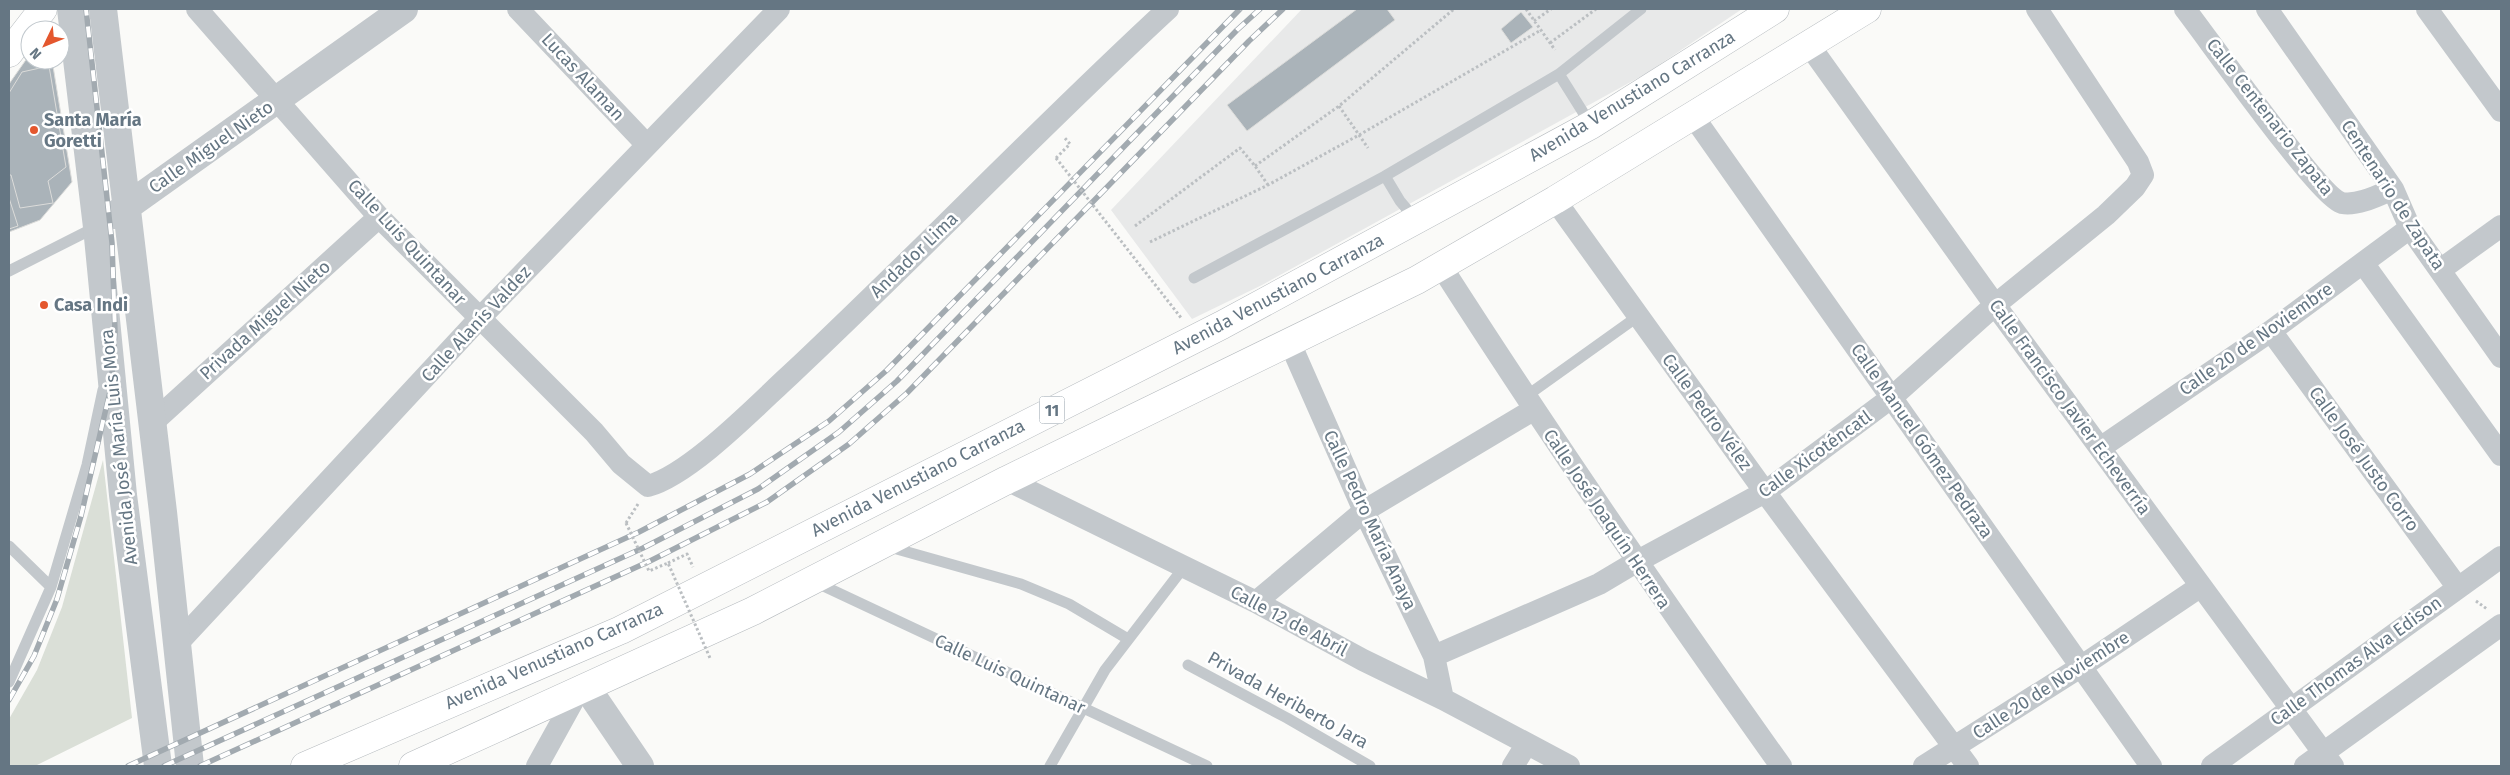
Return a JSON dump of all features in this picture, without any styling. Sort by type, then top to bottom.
[{"type":"main road","points":[[9,53],[43,9]]},
{"type":"main road","name":"Avenida Venustiano Carranza","points":[[305,766],[621,630],[1222,325],[1591,124],[1775,9]]},
{"type":"main road","name":"11","points":[[413,766],[582,690],[813,581],[1007,480],[1290,343],[1441,266],[1555,200],[1867,9]]},
{"type":"street","name":"Avenida José María Luis Mora","points":[[71,9],[97,227],[109,361],[158,766]]},
{"type":"street","name":"Avenida José María Luis Mora","points":[[103,9],[190,766]]},
{"type":"street","name":"Calle Luis Quintanar","points":[[197,9],[379,217],[594,432],[621,464],[648,486]]},
{"type":"street","name":"Calle Miguel Nieto","points":[[97,227],[404,9]]},
{"type":"street","name":"Lucas Alaman","points":[[518,9],[647,146]]},
{"type":"street","name":"Calle Alanís Valdez","points":[[177,644],[480,319],[779,9]]},
{"type":"street","name":"Calle Xicoténcatl","points":[[1434,656],[1599,584],[1765,492],[1892,398],[1995,306],[2106,215],[2135,187],[2143,174],[2128,144],[2037,9]]},
{"type":"street","name":"Calle Centenario Zapata","points":[[2185,9],[2297,157],[2334,199],[2351,203],[2393,189]]},
{"type":"street","name":"Centenario de Zapata","points":[[2267,9],[2393,189],[2410,228],[2501,357]]},
{"type":"street","points":[[2428,9],[2501,110]]},
{"type":"street","name":"Andador Lima","points":[[648,486],[661,482],[696,458],[776,388],[1158,12]]},
{"type":"street","name":"Calle Francisco Javier Echeverría","points":[[1809,45],[1995,306],[2292,708],[2328,760]]},
{"type":"street","name":"Calle Manuel Gómez Pedraza","points":[[1693,116],[2151,766]]},
{"type":"street","name":"Calle Pedro Vélez","points":[[1555,200],[1637,317],[1968,766]]},
{"type":"street","name":"Privada Miguel Nieto","points":[[151,424],[379,217]]},
{"type":"street","points":[[2440,270],[2501,226]]},
{"type":"street","name":"Calle 20 de Noviembre","points":[[2100,448],[2271,330],[2410,228]]},
{"type":"street","points":[[2363,263],[2501,455]]},
{"type":"street","name":"Calle José Joaquín Herrera","points":[[1441,266],[1529,403],[1636,562],[1781,766]]},
{"type":"street","name":"Calle José Justo Corro","points":[[2271,330],[2458,588]]},
{"type":"street","name":"Calle Pedro María Anaya","points":[[1290,343],[1364,511],[1434,656],[1443,699]]},
{"type":"street","points":[[1256,602],[1364,511],[1529,403]]},
{"type":"street","name":"Calle 12 de Abril","points":[[1007,480],[1256,602],[1363,660],[1443,699],[1526,745],[1569,766]]},
{"type":"street","name":"Calle Thomas Alva Edison","points":[[2212,766],[2501,557]]},
{"type":"street","name":"Calle 20 de Noviembre","points":[[1924,766],[2082,666],[2201,586]]},
{"type":"street","points":[[2305,766],[2328,760],[2498,620]]},
{"type":"street","points":[[537,766],[582,690],[640,766]]},
{"type":"street","points":[[1513,766],[1526,745]]},
{"type":"lane","points":[[1194,278],[1385,176],[1559,74],[1641,9]]},
{"type":"lane","points":[[1559,74],[1591,124]]},
{"type":"lane","points":[[1385,176],[1400,201],[1416,221]]},
{"type":"lane","name":"Calle Miguel Nieto","points":[[9,271],[97,227]]},
{"type":"lane","points":[[1529,403],[1637,317]]},
{"type":"lane","points":[[9,682],[33,632],[51,587],[87,465],[109,361]]},
{"type":"lane","points":[[9,546],[51,587]]},
{"type":"lane","points":[[883,546],[1021,584],[1070,604],[1128,639]]},
{"type":"lane","points":[[1050,766],[1105,670],[1184,567]]},
{"type":"lane","name":"Calle Luis Quintanar","points":[[813,581],[1082,709],[1207,766]]},
{"type":"lane","name":"Privada Heriberto Jara","points":[[1188,665],[1287,718],[1370,766]]},
{"type":"path","points":[[1255,166],[1339,106],[1454,9]]},
{"type":"path","points":[[1526,9],[1555,50]]},
{"type":"path","points":[[1534,21],[1551,9]]},
{"type":"path","points":[[1550,43],[1596,9]]},
{"type":"path","points":[[1150,242],[1268,185],[1359,136],[1541,30]]},
{"type":"path","points":[[1339,106],[1368,148]]},
{"type":"path","points":[[1070,144],[1056,158],[1182,319]]},
{"type":"path","points":[[1135,226],[1240,148],[1268,185]]},
{"type":"path","points":[[626,523],[649,571],[687,554]]},
{"type":"path","points":[[668,563],[710,658]]},
{"type":"path","points":[[2458,588],[2498,620]]},
{"type":"shaded area","points":[[1302,9],[1742,9],[1647,73],[1262,285],[1192,319],[1111,210]]},
{"type":"shaded area","points":[[103,460],[132,718],[35,766],[9,766],[9,719],[37,670],[62,607]]},
{"type":"building","points":[[1357,9],[1387,9],[1395,20],[1247,131],[1227,105]]},
{"type":"building","points":[[1521,12],[1533,27],[1511,43],[1501,29]]},
{"type":"building","name":"Santa María Goretti","points":[[20,68],[20,70],[54,70],[72,182],[40,220],[9,232],[9,84]]},
{"type":"building","name":"Santa María Goretti","points":[[50,70],[66,167],[48,181],[53,203],[20,208],[11,175],[9,175],[9,93],[22,72]]},
{"type":"building","points":[[9,198],[18,226],[9,229]]},
{"type":"railway","points":[[9,700],[34,656],[57,599],[81,516],[111,387],[115,332],[112,243],[86,9]]},
{"type":"railway","points":[[128,766],[639,532],[750,474],[829,421],[887,370],[1240,9]]},
{"type":"railway","points":[[164,766],[643,548],[758,489],[839,432],[897,381],[1237,30],[1260,9]]},
{"type":"railway","points":[[200,766],[650,561],[767,502],[849,444],[907,393],[1249,41],[1283,9]]},
{"type":"place","name":"Santa María Goretti","points":[[34,130]]},
{"type":"place","name":"Casa Indi","points":[[44,305]]}]
